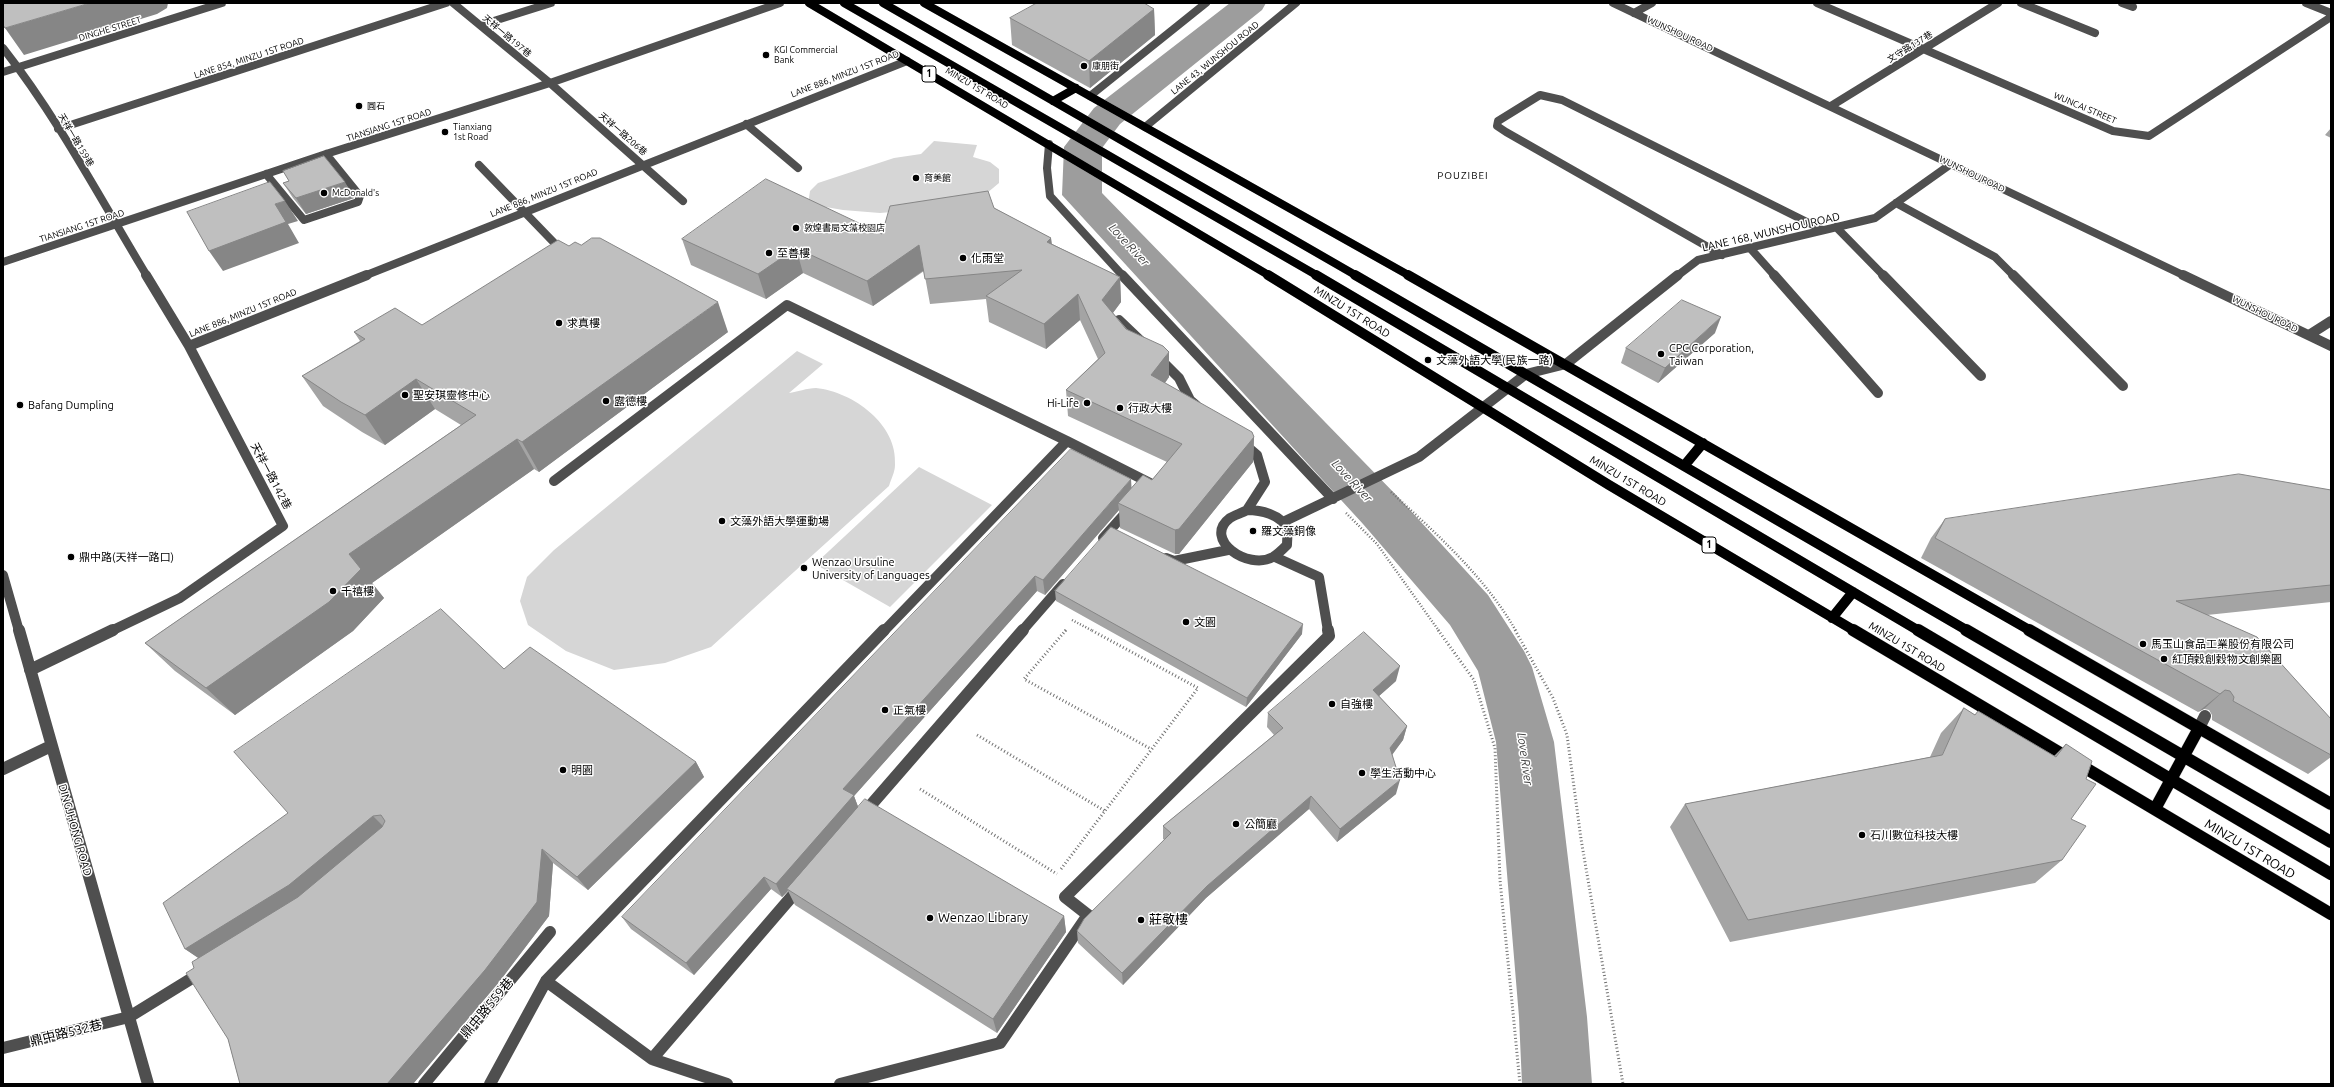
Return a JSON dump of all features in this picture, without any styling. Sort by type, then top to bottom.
[{"type":"main road","name":"MINZU 1ST ROAD","points":[[809,3],[1049,144],[1832,618],[2331,914]]},
{"type":"main road","name":"MINZU 1ST ROAD","points":[[844,3],[1061,130],[1234,227],[2331,874]]},
{"type":"main road","points":[[883,3],[1526,374],[2331,842]]},
{"type":"main road","points":[[924,3],[1566,364],[2331,804]]},
{"type":"main road","points":[[1053,101],[1076,88]]},
{"type":"main road","points":[[1684,466],[1703,443]]},
{"type":"main road","points":[[1832,618],[1853,592]]},
{"type":"main road","points":[[2155,809],[2199,728]]},
{"type":"street","points":[[199,3],[206,8]]},
{"type":"street","name":"DINGHE STREET","points":[[3,72],[222,3]]},
{"type":"street","name":"LANE 854, MINZU 1ST ROAD","points":[[58,129],[446,3]]},
{"type":"street","name":"天祥一路197巷","points":[[453,3],[550,83]]},
{"type":"street","points":[[481,25],[552,3]]},
{"type":"street","name":"TIANSIANG 1ST ROAD","points":[[3,262],[326,154],[550,83],[780,3]]},
{"type":"street","points":[[1090,96],[1206,3]]},
{"type":"street","name":"LANE 43, WUNSHOU ROAD","points":[[1145,127],[1296,3]]},
{"type":"street","name":"WUNSHOU ROAD","points":[[1613,3],[2331,346]]},
{"type":"street","points":[[1634,12],[1652,3]]},
{"type":"street","name":"WUNCAI STREET","points":[[1817,3],[2113,131],[2149,136],[2331,17]]},
{"type":"street","points":[[1831,9],[1841,3]]},
{"type":"street","name":"文守路137巷","points":[[1831,106],[1998,3]]},
{"type":"street","points":[[2021,3],[2095,33]]},
{"type":"street","points":[[2122,3],[2133,7]]},
{"type":"street","points":[[2306,3],[2331,13]]},
{"type":"street","name":"天祥一路159巷","points":[[3,48],[18,67],[58,129],[115,225]]},
{"type":"street","name":"LANE 886, MINZU 1ST ROAD","points":[[189,346],[524,211],[907,60]]},
{"type":"street","name":"天祥一路206巷","points":[[550,83],[683,201]]},
{"type":"street","points":[[1722,255],[1506,132],[1497,126],[1498,121],[1540,95],[1562,100],[1823,230]]},
{"type":"street","points":[[746,124],[798,168]]},
{"type":"street","points":[[1049,144],[1047,168],[1050,196],[1070,220],[1333,500]]},
{"type":"street","points":[[266,174],[304,220],[312,219],[358,202],[360,196],[326,154]]},
{"type":"street","name":"LANE 168, WUNSHOU ROAD","points":[[1283,522],[1333,500],[1419,457],[1526,374],[1566,364],[1698,260],[1875,218],[1951,164]]},
{"type":"street","points":[[479,165],[572,261]]},
{"type":"street","points":[[1896,203],[1995,258],[2123,386]]},
{"type":"street","name":"天祥一路142巷","points":[[30,670],[180,598],[283,526],[189,346],[115,225]]},
{"type":"street","points":[[1836,227],[1981,376]]},
{"type":"street","points":[[1750,248],[1878,393]]},
{"type":"street","points":[[554,481],[787,305],[1150,483],[1113,532],[1094,548]]},
{"type":"street","points":[[1120,320],[1179,378],[1190,400],[1202,410]]},
{"type":"street","points":[[2309,335],[2331,321]]},
{"type":"street","points":[[1233,435],[1257,455],[1265,482],[1247,510]]},
{"type":"street","points":[[490,1084],[546,981],[1067,441]]},
{"type":"street","points":[[1247,510],[1267,512],[1283,522],[1289,537],[1287,545],[1275,557],[1255,561],[1235,556],[1228,550],[1223,542],[1223,525],[1237,513],[1247,510]]},
{"type":"street","points":[[1160,554],[1174,561],[1228,550]]},
{"type":"street","points":[[840,1084],[1000,1043],[1088,916],[1065,897],[1329,636],[1319,577],[1275,557]]},
{"type":"street","name":"DINGJHONG ROAD","points":[[3,575],[148,1084]]},
{"type":"street","points":[[855,824],[1068,578]]},
{"type":"street","points":[[2199,728],[2205,716]]},
{"type":"street","points":[[3,769],[52,746]]},
{"type":"street","points":[[652,1058],[808,878]]},
{"type":"street","name":"鼎中路559巷","points":[[424,1084],[550,932]]},
{"type":"street","name":"鼎中路532巷","points":[[3,1048],[129,1017],[210,967]]},
{"type":"street","points":[[546,981],[652,1058],[728,1084]]},
{"type":"path","points":[[1375,478],[1452,548],[1506,614],[1553,698],[1567,734],[1581,839],[1623,1084]]},
{"type":"path","points":[[1333,500],[1377,544],[1474,680],[1495,748],[1500,880],[1520,1084]]},
{"type":"path","points":[[920,789],[1057,874],[1198,688],[1072,620]]},
{"type":"path","points":[[1066,630],[1024,679],[1151,749]]},
{"type":"path","points":[[977,735],[1105,811]]},
{"type":"shaded area","name":"育美館","points":[[934,141],[977,145],[973,157],[990,162],[999,169],[999,183],[981,198],[938,208],[880,213],[843,210],[808,204],[810,191],[818,183],[894,158],[921,154]]},
{"type":"shaded area","points":[[797,351],[823,364],[789,393],[813,388],[830,391],[858,403],[870,413],[881,424],[889,436],[894,450],[895,468],[889,486],[711,647],[665,663],[614,670],[566,651],[528,625],[520,601],[527,577],[554,550]]},
{"type":"shaded area","points":[[919,467],[992,505],[890,607],[815,564]]},
{"type":"building","points":[[3,3],[90,3],[5,28],[3,25]]},
{"type":"building","points":[[1037,3],[1144,3],[1154,9],[1089,61],[1010,18]]},
{"type":"building","points":[[324,156],[345,182],[296,198],[283,183],[289,181],[283,171]]},
{"type":"building","points":[[766,179],[882,234],[890,206],[988,191],[994,208],[1051,238],[1047,242],[1120,277],[1102,300],[1126,329],[1163,346],[1169,352],[1151,375],[1252,432],[1254,437],[1179,529],[1175,530],[1118,503],[1143,475],[1152,480],[1182,444],[1066,390],[1105,353],[1078,294],[1044,324],[986,296],[1022,270],[925,279],[919,245],[867,281],[796,248],[758,274],[682,239]]},
{"type":"building","points":[[270,182],[285,201],[275,204],[286,222],[209,251],[187,212]]},
{"type":"building","points":[[592,238],[600,238],[718,302],[522,442],[517,439],[349,554],[361,569],[329,602],[206,688],[145,643],[476,415],[416,379],[365,415],[341,402],[302,376],[365,339],[354,332],[395,308],[422,325],[558,240],[569,246],[575,242],[581,245]]},
{"type":"building","name":"CPC Corporation, Taiwan","points":[[1682,300],[1721,317],[1665,368],[1626,348]]},
{"type":"building","name":"正氣樓","points":[[1071,449],[1131,479],[1043,580],[1035,576],[843,789],[854,795],[776,884],[764,877],[686,963],[622,917]]},
{"type":"building","name":"馬玉山食品工業股份有限公司","points":[[2239,474],[2331,490],[2331,585],[2176,601],[2257,637],[2331,719],[2331,755],[2233,701],[2234,697],[2230,691],[2225,690],[2220,694],[1935,538],[1945,519]]},
{"type":"building","name":"文園","points":[[1111,527],[1303,624],[1247,698],[1055,591]]},
{"type":"building","points":[[441,609],[504,669],[530,647],[696,762],[577,877],[542,849],[537,902],[485,970],[387,1084],[240,1084],[228,1039],[186,973],[194,968],[192,962],[298,897],[382,827],[385,821],[381,815],[373,816],[289,885],[185,949],[163,903],[288,813],[234,752]]},
{"type":"building","points":[[1364,632],[1400,666],[1373,690],[1407,726],[1390,748],[1400,780],[1340,829],[1311,796],[1207,886],[1122,973],[1077,931],[1084,919],[1171,833],[1163,826],[1283,728],[1268,713]]},
{"type":"building","name":"石川數位科技大樓","points":[[1964,708],[1975,715],[1978,711],[2056,757],[2066,744],[2092,761],[2086,779],[2096,784],[2071,819],[2086,826],[2062,860],[1748,920],[1685,804],[1942,755]]},
{"type":"building","name":"Wenzao Library","points":[[865,799],[1064,916],[993,1019],[787,889]]},
{"type":"waterway","name":"Love River","points":[[1250,3],[1107,116],[1083,147],[1082,195],[1381,511],[1469,610],[1504,667],[1525,742],[1553,1017],[1557,1084]]},
{"type":"waterway","points":[[1538,1084],[1556,1072]]},
{"type":"place","name":"KGI Commercial Bank","points":[[766,55]]},
{"type":"place","name":"康朋街","points":[[1084,66]]},
{"type":"place","name":"圓石","points":[[359,106]]},
{"type":"place","name":"Tianxiang 1st Road","points":[[445,132]]},
{"type":"place","name":"育美館","points":[[916,178]]},
{"type":"place","name":"McDonald's","points":[[324,193]]},
{"type":"place","name":"敦煌書局文藻校園店","points":[[796,228]]},
{"type":"place","name":"至善樓","points":[[769,253]]},
{"type":"place","name":"化雨堂","points":[[963,258]]},
{"type":"place","name":"求真樓","points":[[559,323]]},
{"type":"place","name":"CPC Corporation, Taiwan","points":[[1661,354]]},
{"type":"place","name":"文藻外語大學(民族一路)","points":[[1428,360]]},
{"type":"place","name":"聖安琪靈修中心","points":[[405,395]]},
{"type":"place","name":"露德樓","points":[[606,401]]},
{"type":"place","name":"Hi-Life","points":[[1087,403]]},
{"type":"place","name":"Bafang Dumpling","points":[[20,405]]},
{"type":"place","name":"行政大樓","points":[[1120,408]]},
{"type":"place","name":"文藻外語大學運動場","points":[[722,521]]},
{"type":"place","name":"羅文藻銅像","points":[[1253,531]]},
{"type":"place","name":"鼎中路(天祥一路口)","points":[[71,557]]},
{"type":"place","name":"Wenzao Ursuline University of Languages","points":[[804,568]]},
{"type":"place","name":"千禧樓","points":[[333,591]]},
{"type":"place","name":"文園","points":[[1186,622]]},
{"type":"place","name":"馬玉山食品工業股份有限公司","points":[[2143,644]]},
{"type":"place","name":"紅頂穀創穀物文創樂園","points":[[2164,659]]},
{"type":"place","name":"自強樓","points":[[1332,704]]},
{"type":"place","name":"正氣樓","points":[[885,710]]},
{"type":"place","name":"明園","points":[[563,770]]},
{"type":"place","name":"學生活動中心","points":[[1362,773]]},
{"type":"place","name":"公簡廳","points":[[1236,824]]},
{"type":"place","name":"石川數位科技大樓","points":[[1862,835]]},
{"type":"place","name":"Wenzao Library","points":[[930,918]]},
{"type":"place","name":"莊敬樓","points":[[1141,920]]},
{"type":"district","name":"POUZIBEI","points":[[1463,176]]}]
